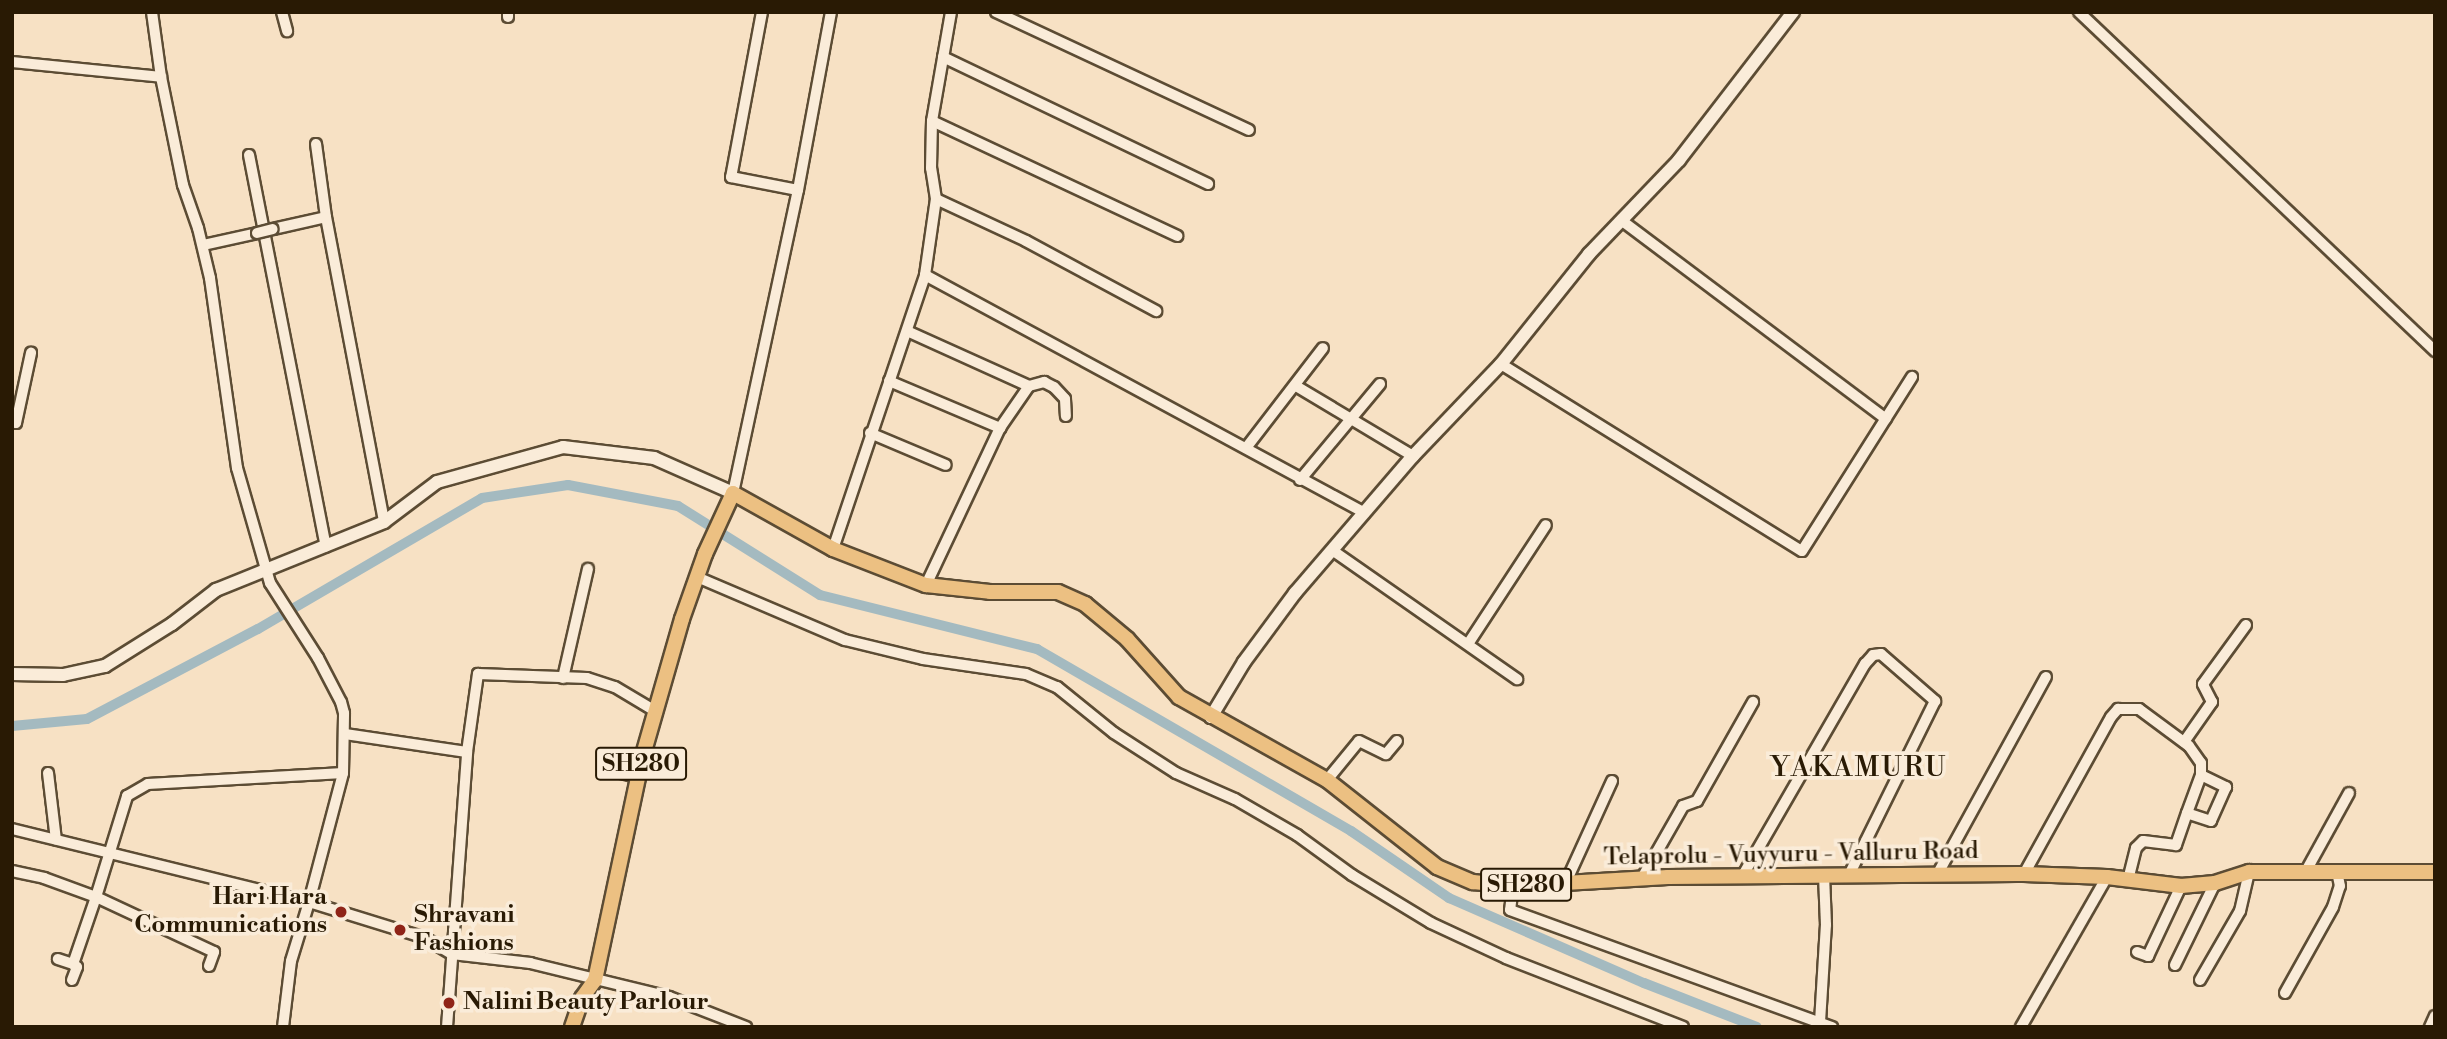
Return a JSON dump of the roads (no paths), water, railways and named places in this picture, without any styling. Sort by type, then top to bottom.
[{"type":"main road","points":[[1211,717],[1270,625],[1332,550],[1413,456],[1500,364],[1589,254],[1679,160],[1794,12]]},
{"type":"main road","points":[[12,674],[63,675],[105,666],[172,624],[216,590],[264,568],[326,547],[384,522],[437,482],[563,447],[654,458],[733,493]]},
{"type":"main road","name":"SH280","points":[[572,1027],[582,998],[595,980],[638,777],[697,577],[733,493]]},
{"type":"main road","name":"Telaprolu - Vuyyuru - Valluru Road","points":[[733,493],[833,550],[926,585],[990,593],[1058,592],[1085,604],[1127,639],[1179,697],[1328,780],[1437,867],[1473,882],[1513,886],[1743,875],[2024,874],[2107,877],[2181,886],[2215,883],[2249,872],[2435,872]]},
{"type":"street","points":[[152,12],[161,77],[183,185],[203,245],[216,311],[237,468],[264,568],[270,583],[303,634],[341,702],[345,734],[343,773],[291,961],[283,1027]]},
{"type":"street","points":[[282,12],[287,31]]},
{"type":"street","points":[[762,12],[731,177],[798,190]]},
{"type":"street","points":[[733,493],[798,190],[831,12]]},
{"type":"street","points":[[833,550],[925,275],[936,199],[931,168],[932,121],[951,12]]},
{"type":"street","points":[[996,12],[1249,130]]},
{"type":"street","points":[[2079,12],[2435,351]]},
{"type":"street","points":[[943,57],[1208,184]]},
{"type":"street","points":[[12,62],[161,77]]},
{"type":"street","points":[[932,121],[1177,236]]},
{"type":"street","points":[[316,144],[326,217],[384,522]]},
{"type":"street","points":[[249,155],[326,547]]},
{"type":"street","points":[[936,199],[1026,241],[1156,311]]},
{"type":"street","points":[[203,245],[326,217]]},
{"type":"street","points":[[1621,220],[1886,419]]},
{"type":"street","points":[[925,275],[1365,513]]},
{"type":"street","points":[[907,331],[1029,386],[1044,382],[1054,387],[1065,399],[1066,416]]},
{"type":"street","points":[[1246,448],[1323,348]]},
{"type":"street","points":[[12,422],[16,424],[31,353]]},
{"type":"street","points":[[1500,364],[1802,551],[1912,377]]},
{"type":"street","points":[[889,381],[1000,428]]},
{"type":"street","points":[[1300,480],[1380,384]]},
{"type":"street","points":[[926,585],[1000,428],[1029,386]]},
{"type":"street","points":[[1296,386],[1353,417],[1413,456]]},
{"type":"street","points":[[870,433],[946,465]]},
{"type":"street","points":[[1468,643],[1546,525]]},
{"type":"street","points":[[1332,550],[1517,679]]},
{"type":"street","points":[[563,678],[588,569]]},
{"type":"street","points":[[697,577],[845,639],[923,659],[1026,674],[1057,687],[1114,733],[1175,773],[1235,799],[1266,817],[1431,923],[1506,958],[1683,1027]]},
{"type":"street","points":[[2184,742],[2211,702],[2203,684],[2246,625]]},
{"type":"street","points":[[1743,875],[1790,789],[1865,664],[1873,655],[1881,654],[1936,701],[1849,875]]},
{"type":"street","points":[[447,1027],[467,752],[478,674],[587,678],[615,687],[657,712]]},
{"type":"street","points":[[1937,875],[2046,677]]},
{"type":"street","points":[[1642,878],[1683,806],[1697,801],[1753,702]]},
{"type":"street","points":[[2024,874],[2101,732],[2118,709],[2139,709],[2184,742],[2200,762],[2201,775],[2176,845],[2143,841],[2136,848],[2128,879]]},
{"type":"street","points":[[345,734],[467,752]]},
{"type":"street","points":[[1328,780],[1359,741],[1386,754],[1397,741]]},
{"type":"street","points":[[605,769],[638,777]]},
{"type":"street","points":[[48,773],[56,840]]},
{"type":"street","points":[[73,964],[127,796],[140,787],[343,773]]},
{"type":"street","points":[[2187,813],[2211,821],[2226,787],[2201,775]]},
{"type":"street","points":[[1566,882],[1612,782]]},
{"type":"street","points":[[2306,871],[2349,793]]},
{"type":"street","points":[[12,828],[309,902],[425,938],[452,954],[530,963],[669,997],[746,1027]]},
{"type":"street","points":[[12,871],[44,878],[96,897],[214,952],[209,966]]},
{"type":"street","points":[[2200,980],[2240,911],[2249,872]]},
{"type":"street","points":[[2285,993],[2333,907],[2340,886],[2337,872]]},
{"type":"street","points":[[1819,1022],[1826,925],[1824,876]]},
{"type":"street","points":[[2021,1027],[2107,877]]},
{"type":"street","points":[[2175,965],[2215,883]]},
{"type":"street","points":[[1513,886],[1510,910],[1832,1027]]},
{"type":"street","points":[[2137,952],[2148,956],[2181,886]]},
{"type":"street","points":[[58,958],[78,967],[72,980]]},
{"type":"street","points":[[2430,1027],[2435,1016]]},
{"type":"waterway","points":[[12,726],[87,719],[258,629],[482,498],[568,485],[678,506],[820,595],[1037,649],[1351,831],[1449,898],[1644,983],[1757,1027]]},
{"type":"place","name":"Hari Hara Communications","points":[[341,912]]},
{"type":"place","name":"Shravani Fashions","points":[[400,930]]},
{"type":"place","name":"Nalini Beauty Parlour","points":[[449,1003]]},
{"type":"district","name":"YAKAMURU","points":[[1859,768]]}]
